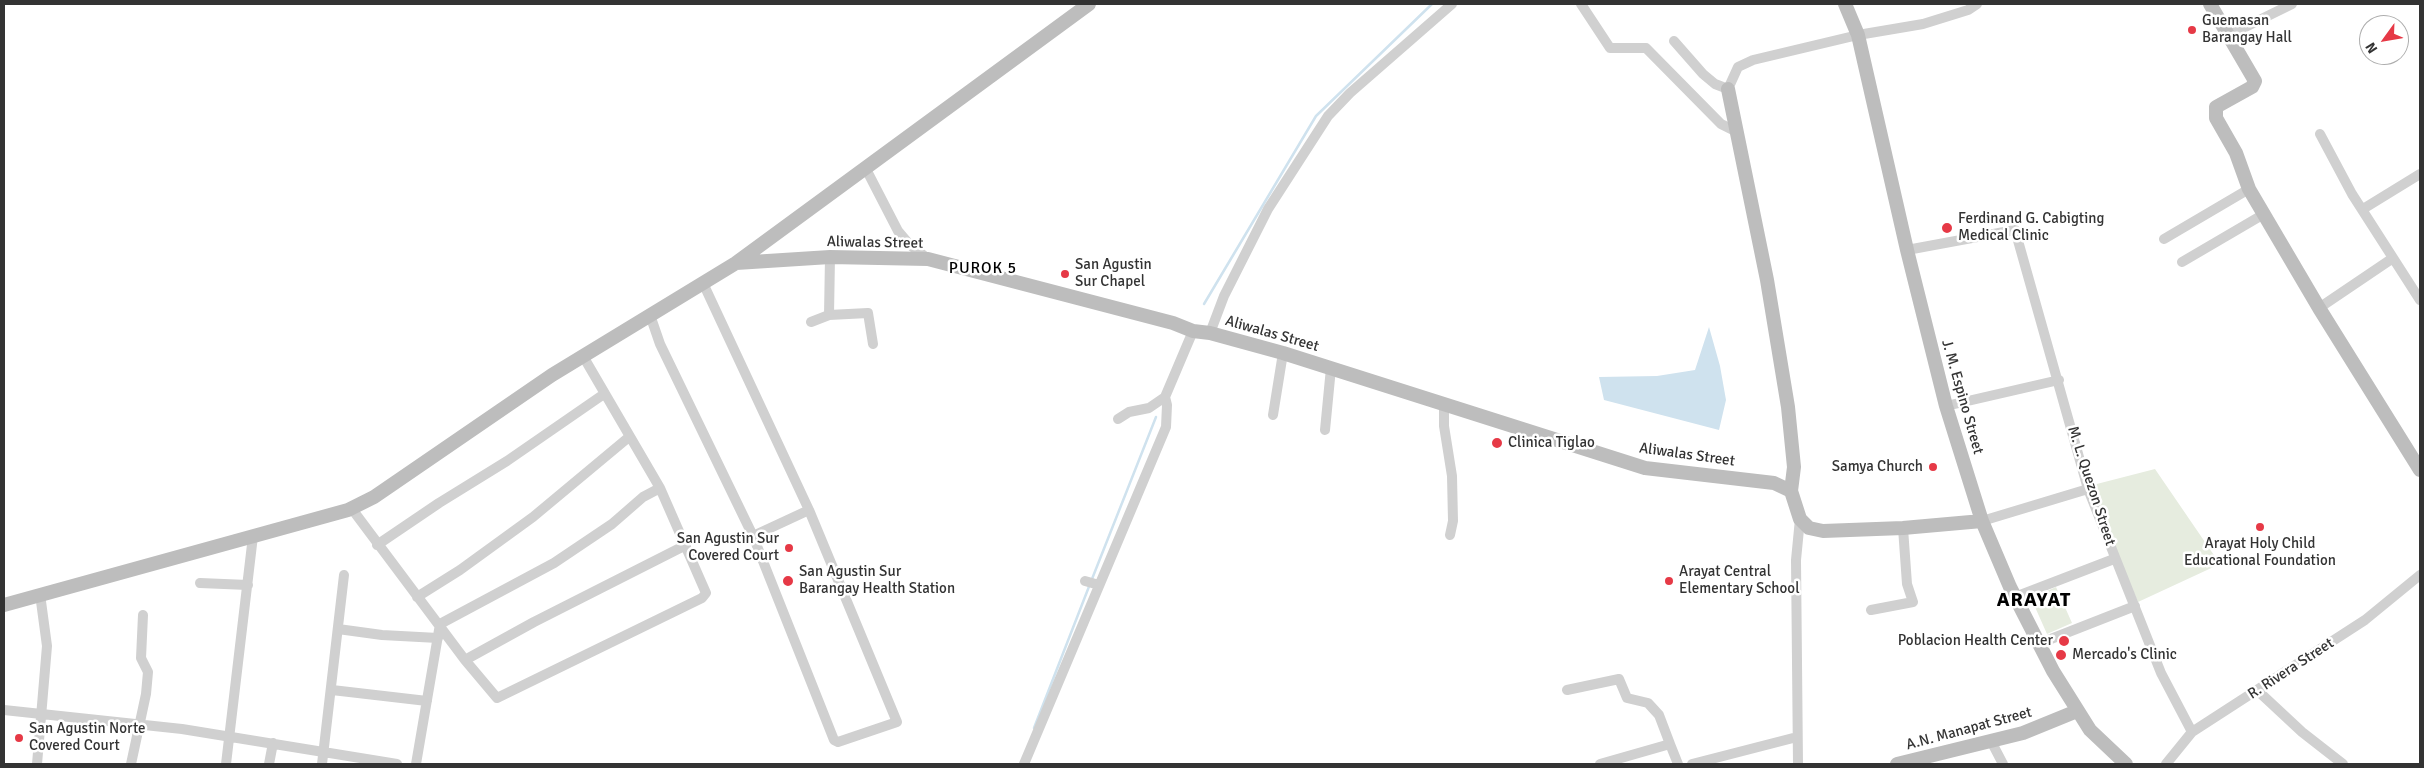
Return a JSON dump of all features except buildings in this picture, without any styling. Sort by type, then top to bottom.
[{"type":"street","points":[[4,605],[352,509],[414,470],[583,356],[736,263],[1089,4]]},
{"type":"street","points":[[1210,333],[1224,296],[1268,209],[1328,116],[1350,93],[1452,4]]},
{"type":"street","points":[[1582,4],[1610,48],[1646,48],[1721,124],[1735,131]]},
{"type":"street","name":"J. M. Espino Street","points":[[1845,4],[1858,36],[1907,250],[1946,406],[1982,522],[2038,644],[2077,711],[2090,730],[2126,764]]},
{"type":"street","points":[[1798,764],[1796,560],[1800,519],[1791,492],[1794,467],[1788,407],[1766,280],[1728,89],[1738,67],[1753,60],[1858,36],[1923,24],[1968,10],[1977,4]]},
{"type":"street","points":[[2210,4],[2255,80],[2252,86],[2216,107],[2214,111],[2236,153],[2249,189],[2319,308],[2420,470]]},
{"type":"street","points":[[2229,35],[2292,4]]},
{"type":"street","points":[[1674,41],[1703,74],[1715,84],[1728,89]]},
{"type":"street","points":[[2320,134],[2352,194],[2420,300]]},
{"type":"street","points":[[866,169],[898,230],[909,244],[928,259]]},
{"type":"street","points":[[2363,209],[2420,174]]},
{"type":"street","points":[[2164,239],[2249,189]]},
{"type":"street","points":[[2182,262],[2264,214]]},
{"type":"street","name":"M. L. Quezon Street","points":[[1907,250],[2015,230],[2059,380],[2088,489],[2114,559],[2135,606],[2161,673],[2192,732]]},
{"type":"street","points":[[829,316],[830,257]]},
{"type":"street","name":"Aliwalas Street","points":[[736,263],[830,257],[928,259],[1174,323],[1193,332],[1210,333],[1283,353],[1645,468],[1774,483],[1791,492]]},
{"type":"street","points":[[2319,308],[2393,258]]},
{"type":"street","points":[[650,315],[660,344],[753,536],[834,740],[838,742],[897,722],[809,510],[703,283]]},
{"type":"street","points":[[811,322],[829,316],[868,313],[873,344]]},
{"type":"street","points":[[1118,419],[1128,412],[1149,408],[1165,397],[1193,332]]},
{"type":"street","points":[[1273,416],[1283,353]]},
{"type":"street","points":[[352,509],[377,545],[440,624],[465,660],[497,698],[702,598],[706,593],[660,488],[583,356]]},
{"type":"street","points":[[1325,430],[1331,368]]},
{"type":"street","points":[[1946,406],[2059,380]]},
{"type":"street","points":[[377,545],[439,503],[507,461],[604,394]]},
{"type":"street","points":[[1024,764],[1097,585],[1166,427],[1167,405],[1165,397]]},
{"type":"street","points":[[1444,404],[1444,426],[1452,476],[1453,521],[1450,535]]},
{"type":"street","points":[[417,597],[460,570],[533,517],[629,437]]},
{"type":"street","points":[[440,624],[554,563],[612,524],[643,497],[660,488]]},
{"type":"street","points":[[1800,519],[1809,528],[1823,531],[1903,528],[1982,522],[2088,489]]},
{"type":"street","points":[[753,536],[809,510]]},
{"type":"street","points":[[1871,610],[1913,602],[1908,584],[1903,528]]},
{"type":"street","points":[[226,764],[254,536]]},
{"type":"street","points":[[465,660],[534,622],[686,545]]},
{"type":"street","points":[[2015,597],[2114,559]]},
{"type":"street","points":[[322,764],[344,575]]},
{"type":"street","points":[[2417,578],[2420,591]]},
{"type":"street","name":"R. Rivera Street","points":[[2166,764],[2192,732],[2365,620],[2417,578]]},
{"type":"street","points":[[1086,581],[1097,585]]},
{"type":"street","points":[[200,583],[248,585]]},
{"type":"street","points":[[36,764],[47,646],[40,594]]},
{"type":"street","points":[[2038,644],[2135,606]]},
{"type":"street","points":[[131,764],[137,726],[146,694],[148,672],[142,658],[143,615]]},
{"type":"street","points":[[416,764],[440,624]]},
{"type":"street","points":[[338,629],[382,635],[438,638]]},
{"type":"street","points":[[1567,690],[1619,679],[1627,698],[1644,700],[1654,707],[1678,764]]},
{"type":"street","points":[[332,690],[427,701]]},
{"type":"street","points":[[2258,691],[2302,732],[2343,764]]},
{"type":"street","points":[[4,710],[182,730],[397,764]]},
{"type":"street","name":"A.N. Manapat Street","points":[[1897,764],[2023,733],[2077,711]]},
{"type":"street","points":[[1692,764],[1797,737]]},
{"type":"street","points":[[1991,741],[2003,764]]},
{"type":"street","points":[[269,764],[273,743]]},
{"type":"street","points":[[1600,764],[1670,744]]},
{"type":"shaded area","points":[[2155,469],[2220,564],[2138,602],[2089,486]]},
{"type":"shaded area","points":[[2056,587],[2072,623],[2047,634],[2031,598]]},
{"type":"water","points":[[1709,327],[1720,366],[1726,400],[1719,430],[1604,400],[1599,377],[1657,376],[1695,370]]},
{"type":"waterway","points":[[1204,304],[1316,116],[1432,4]]},
{"type":"waterway","points":[[1092,579],[1156,417]]},
{"type":"waterway","points":[[1034,728],[1090,584]]},
{"type":"place","name":"Guemasan Barangay Hall","points":[[2192,30]]},
{"type":"place","name":"Ferdinand G. Cabigting Medical Clinic","points":[[1947,228]]},
{"type":"place","name":"San Agustin Sur Chapel","points":[[1065,274]]},
{"type":"place","name":"Clinica Tiglao","points":[[1497,443]]},
{"type":"place","name":"Samya Church","points":[[1933,467]]},
{"type":"place","name":"Arayat Holy Child Educational Foundation","points":[[2260,527]]},
{"type":"place","name":"San Agustin Sur Covered Court","points":[[789,548]]},
{"type":"place","name":"San Agustin Sur Barangay Health Station","points":[[788,581]]},
{"type":"place","name":"Arayat Central Elementary School","points":[[1669,581]]},
{"type":"place","name":"Poblacion Health Center","points":[[2064,641]]},
{"type":"place","name":"Mercado's Clinic","points":[[2061,655]]},
{"type":"place","name":"San Agustin Norte Covered Court","points":[[19,738]]},
{"type":"district","name":"PUROK 5","points":[[983,269]]},
{"type":"district","name":"ARAYAT","points":[[2034,601]]}]
